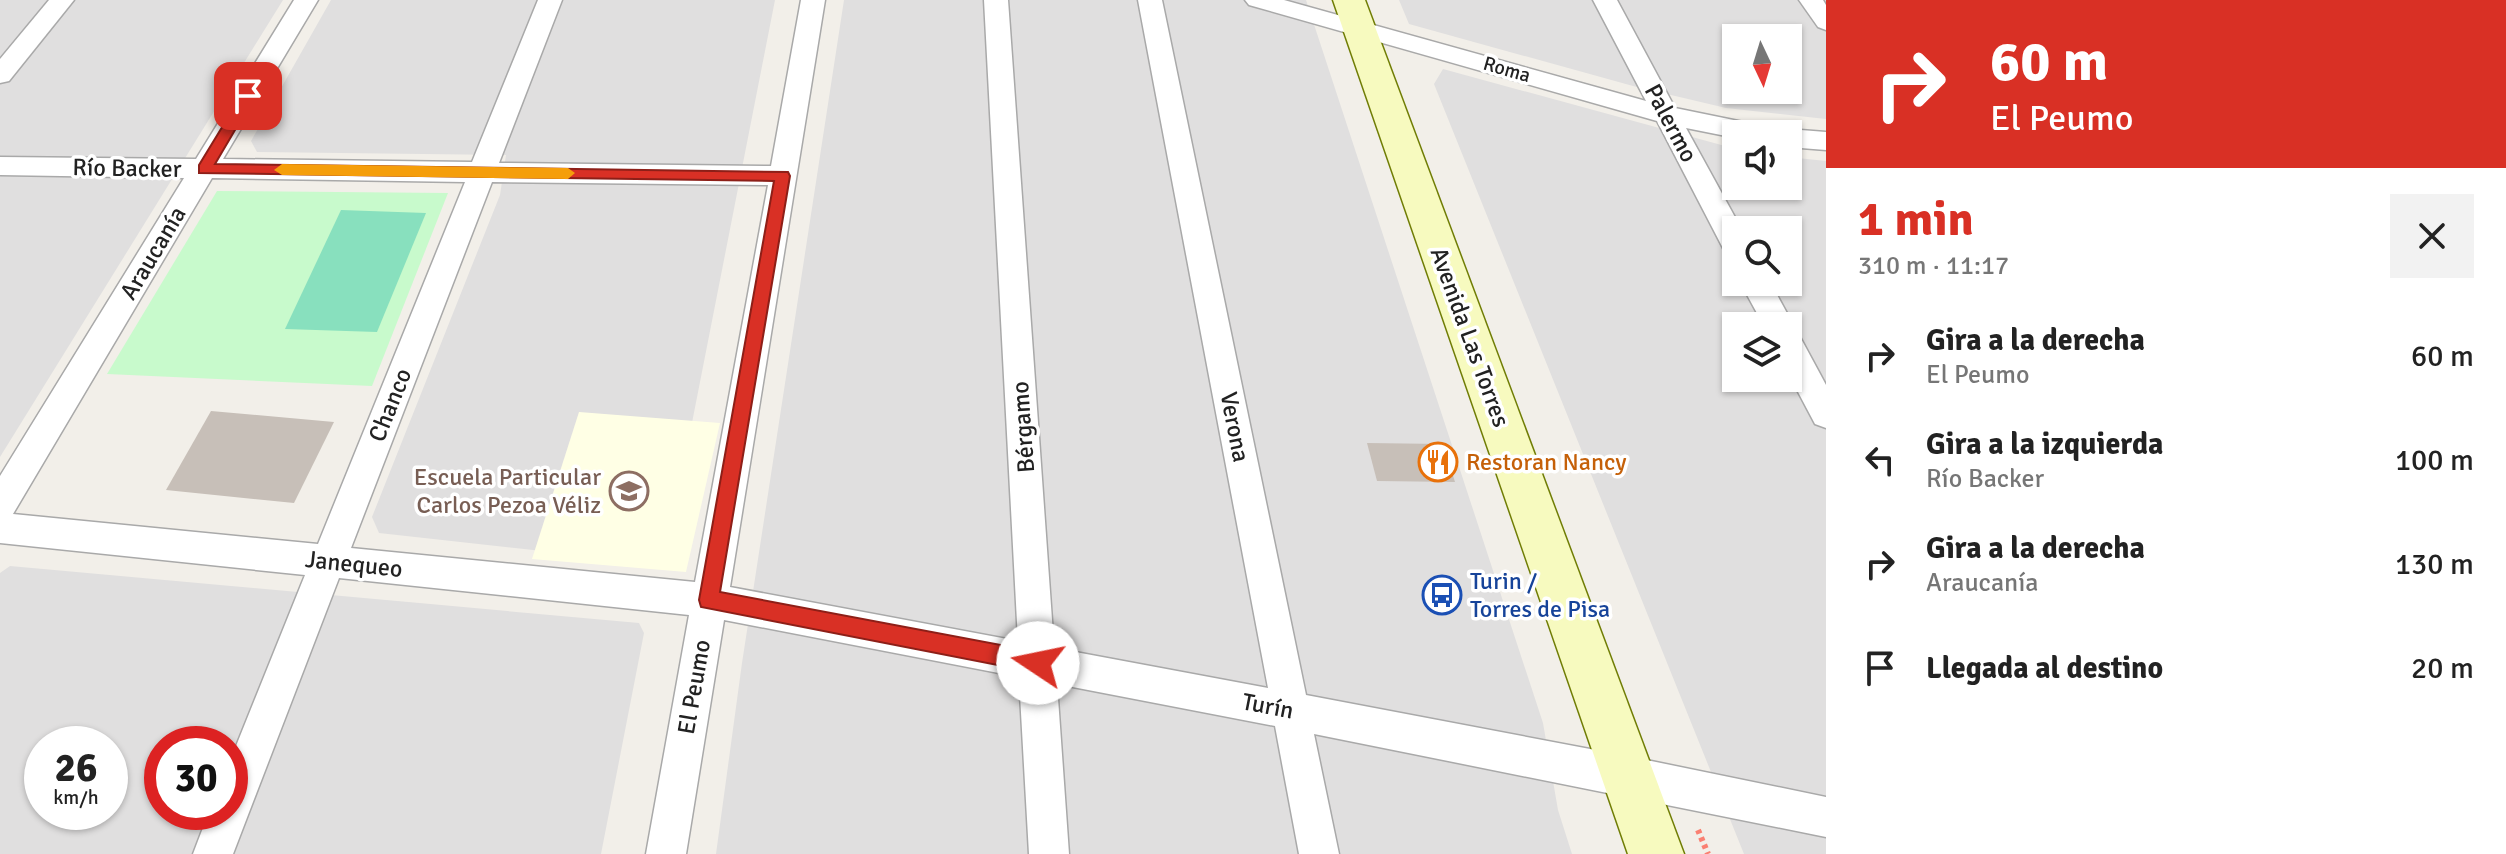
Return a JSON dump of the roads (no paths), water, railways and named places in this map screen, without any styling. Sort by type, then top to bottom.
[{"type":"main road","name":"Avenida Las Torres","points":[[1354,14],[1656,854]]},
{"type":"street","points":[[0,75],[62,0]]},
{"type":"street","name":"Araucanía","points":[[0,506],[306,0]]},
{"type":"street","name":"Chanco","points":[[248,765],[550,0]]},
{"type":"street","name":"El Peumo","points":[[666,854],[813,0]]},
{"type":"street","name":"Bérgamo","points":[[996,0],[1049,854]]},
{"type":"street","name":"Verona","points":[[1150,0],[1319,854]]},
{"type":"street","name":"Roma","points":[[1257,0],[1354,14],[1666,115],[1722,127]]},
{"type":"street","name":"Palermo","points":[[1605,0],[1722,220]]},
{"type":"street","points":[[1811,0],[1826,22]]},
{"type":"street","points":[[1802,139],[1826,141]]},
{"type":"street","name":"Río Backer","points":[[0,166],[783,176]]},
{"type":"street","points":[[1802,370],[1826,415]]},
{"type":"street","name":"Janequeo","points":[[0,528],[709,600]]},
{"type":"street","name":"Turín","points":[[709,600],[1627,775],[1826,817]]},
{"type":"street","name":"Chanco","points":[[213,854],[222,830]]},
{"type":"place","name":"Restoran Nancy","points":[[1438,462]]},
{"type":"place","name":"Escuela Particular Carlos Pezoa Véliz","points":[[629,491]]},
{"type":"place","name":"Turin / Torres de Pisa","points":[[1442,595]]}]
